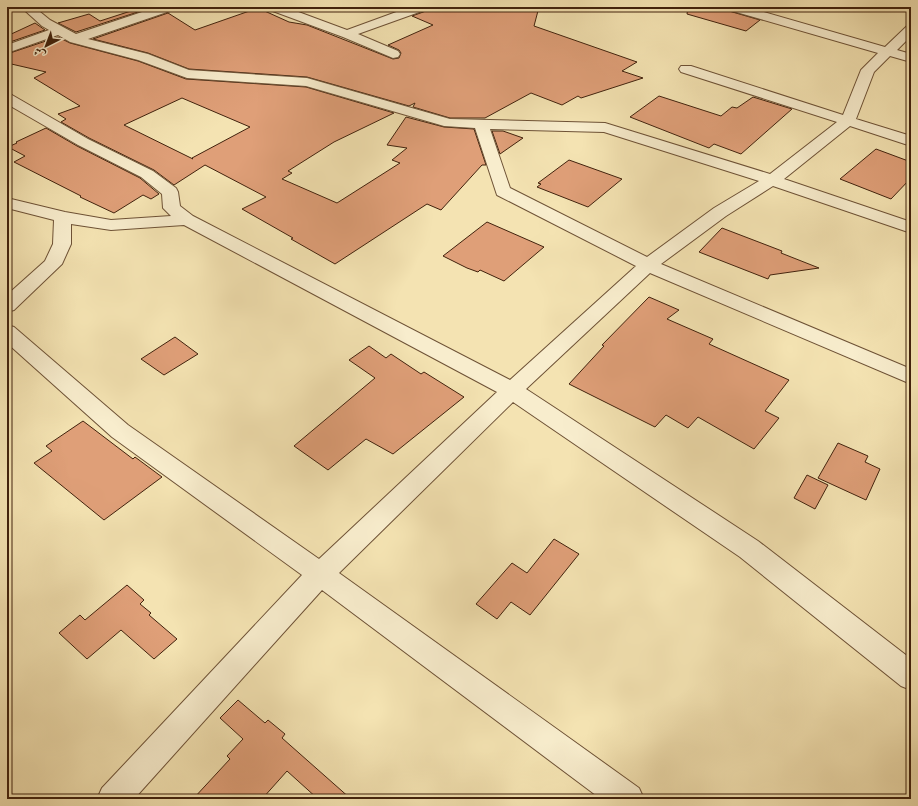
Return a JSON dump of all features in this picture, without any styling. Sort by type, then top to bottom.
[{"type":"street","points":[[27,7],[36,16],[75,39],[143,57],[187,74],[307,82],[448,123],[605,128],[772,180],[911,228]]},
{"type":"street","points":[[75,39],[169,7]]},
{"type":"street","points":[[274,7],[347,34],[393,54]]},
{"type":"street","points":[[347,34],[421,7]]},
{"type":"street","points":[[733,7],[911,58]]},
{"type":"street","points":[[113,799],[320,574],[512,390],[648,265],[720,212],[772,180],[848,121],[868,70],[911,29]]},
{"type":"street","points":[[7,49],[59,30]]},
{"type":"street","points":[[686,69],[911,141]]},
{"type":"street","points":[[7,98],[83,142],[147,174],[170,192],[172,208],[187,220],[512,390],[749,549],[911,676]]},
{"type":"street","points":[[481,124],[503,192],[648,265],[911,377]]},
{"type":"street","points":[[7,204],[20,205],[63,217],[111,226],[187,220]]},
{"type":"street","points":[[7,306],[52,264],[62,244],[63,217]]},
{"type":"street","points":[[7,332],[120,431],[320,574],[628,799]]},
{"type":"building","points":[[428,7],[539,7],[534,26],[637,62],[622,71],[643,78],[581,98],[578,96],[562,105],[531,93],[485,118],[450,118],[413,107],[415,103],[409,106],[307,77],[189,69],[148,53],[93,39],[168,13],[195,30],[258,8],[289,22],[307,25],[393,59],[399,58],[401,53],[399,50],[388,45],[433,25],[412,16],[426,11]]},
{"type":"building","points":[[688,7],[726,7],[729,11],[760,20],[746,31],[687,14]]},
{"type":"building","points":[[137,9],[141,11],[76,32],[58,23],[89,14],[100,21]]},
{"type":"building","points":[[35,23],[45,30],[7,43],[7,36]]},
{"type":"building","points":[[58,37],[70,43],[138,61],[186,79],[306,87],[394,113],[334,142],[288,171],[292,173],[282,179],[337,203],[400,163],[392,160],[407,148],[387,145],[406,117],[444,127],[474,129],[486,165],[482,165],[441,210],[427,204],[335,264],[242,209],[266,197],[205,165],[174,185],[154,170],[89,138],[61,122],[66,119],[58,114],[80,106],[34,78],[46,72],[7,63],[7,54]],"holes":[[[182,98],[250,127],[192,158],[193,159],[124,125]]]},
{"type":"building","points":[[659,96],[721,116],[732,107],[737,108],[753,97],[792,109],[741,154],[714,144],[709,148],[630,117]]},
{"type":"building","points":[[46,128],[77,146],[140,178],[159,194],[151,199],[143,195],[114,213],[14,162],[25,156],[8,147]]},
{"type":"building","points":[[492,131],[503,131],[523,138],[500,154]]},
{"type":"building","points":[[876,149],[911,162],[911,178],[891,199],[840,179]]},
{"type":"building","points":[[569,160],[622,179],[588,207],[537,187],[541,184],[538,183]]},
{"type":"building","points":[[487,222],[544,247],[504,281],[480,270],[478,272],[467,268],[443,256]]},
{"type":"building","points":[[722,228],[782,251],[781,253],[819,268],[770,275],[768,279],[699,252]]},
{"type":"building","points":[[649,297],[679,310],[667,319],[713,339],[709,344],[789,380],[765,411],[779,418],[754,449],[698,417],[688,428],[666,415],[655,427],[569,384],[604,346],[602,345]]},
{"type":"building","points":[[175,337],[198,354],[164,375],[141,359]]},
{"type":"building","points":[[369,346],[386,358],[391,354],[421,374],[424,372],[464,397],[393,454],[366,439],[328,470],[294,446],[375,378],[349,360]]},
{"type":"building","points":[[83,421],[133,459],[135,457],[162,477],[104,520],[34,463],[52,451],[46,446]]},
{"type":"building","points":[[838,443],[868,456],[865,462],[880,469],[866,500],[818,478]]},
{"type":"building","points":[[807,475],[828,485],[815,509],[794,498]]},
{"type":"building","points":[[554,539],[579,554],[530,615],[511,602],[497,619],[476,604],[512,563],[527,573]]},
{"type":"building","points":[[127,585],[144,600],[140,604],[151,613],[149,615],[177,639],[154,659],[121,630],[87,659],[59,633],[80,615],[85,620]]},
{"type":"building","points":[[238,700],[265,723],[268,720],[285,734],[282,738],[351,799],[318,799],[287,771],[262,799],[193,799],[230,759],[227,756],[243,739],[220,718]]}]
